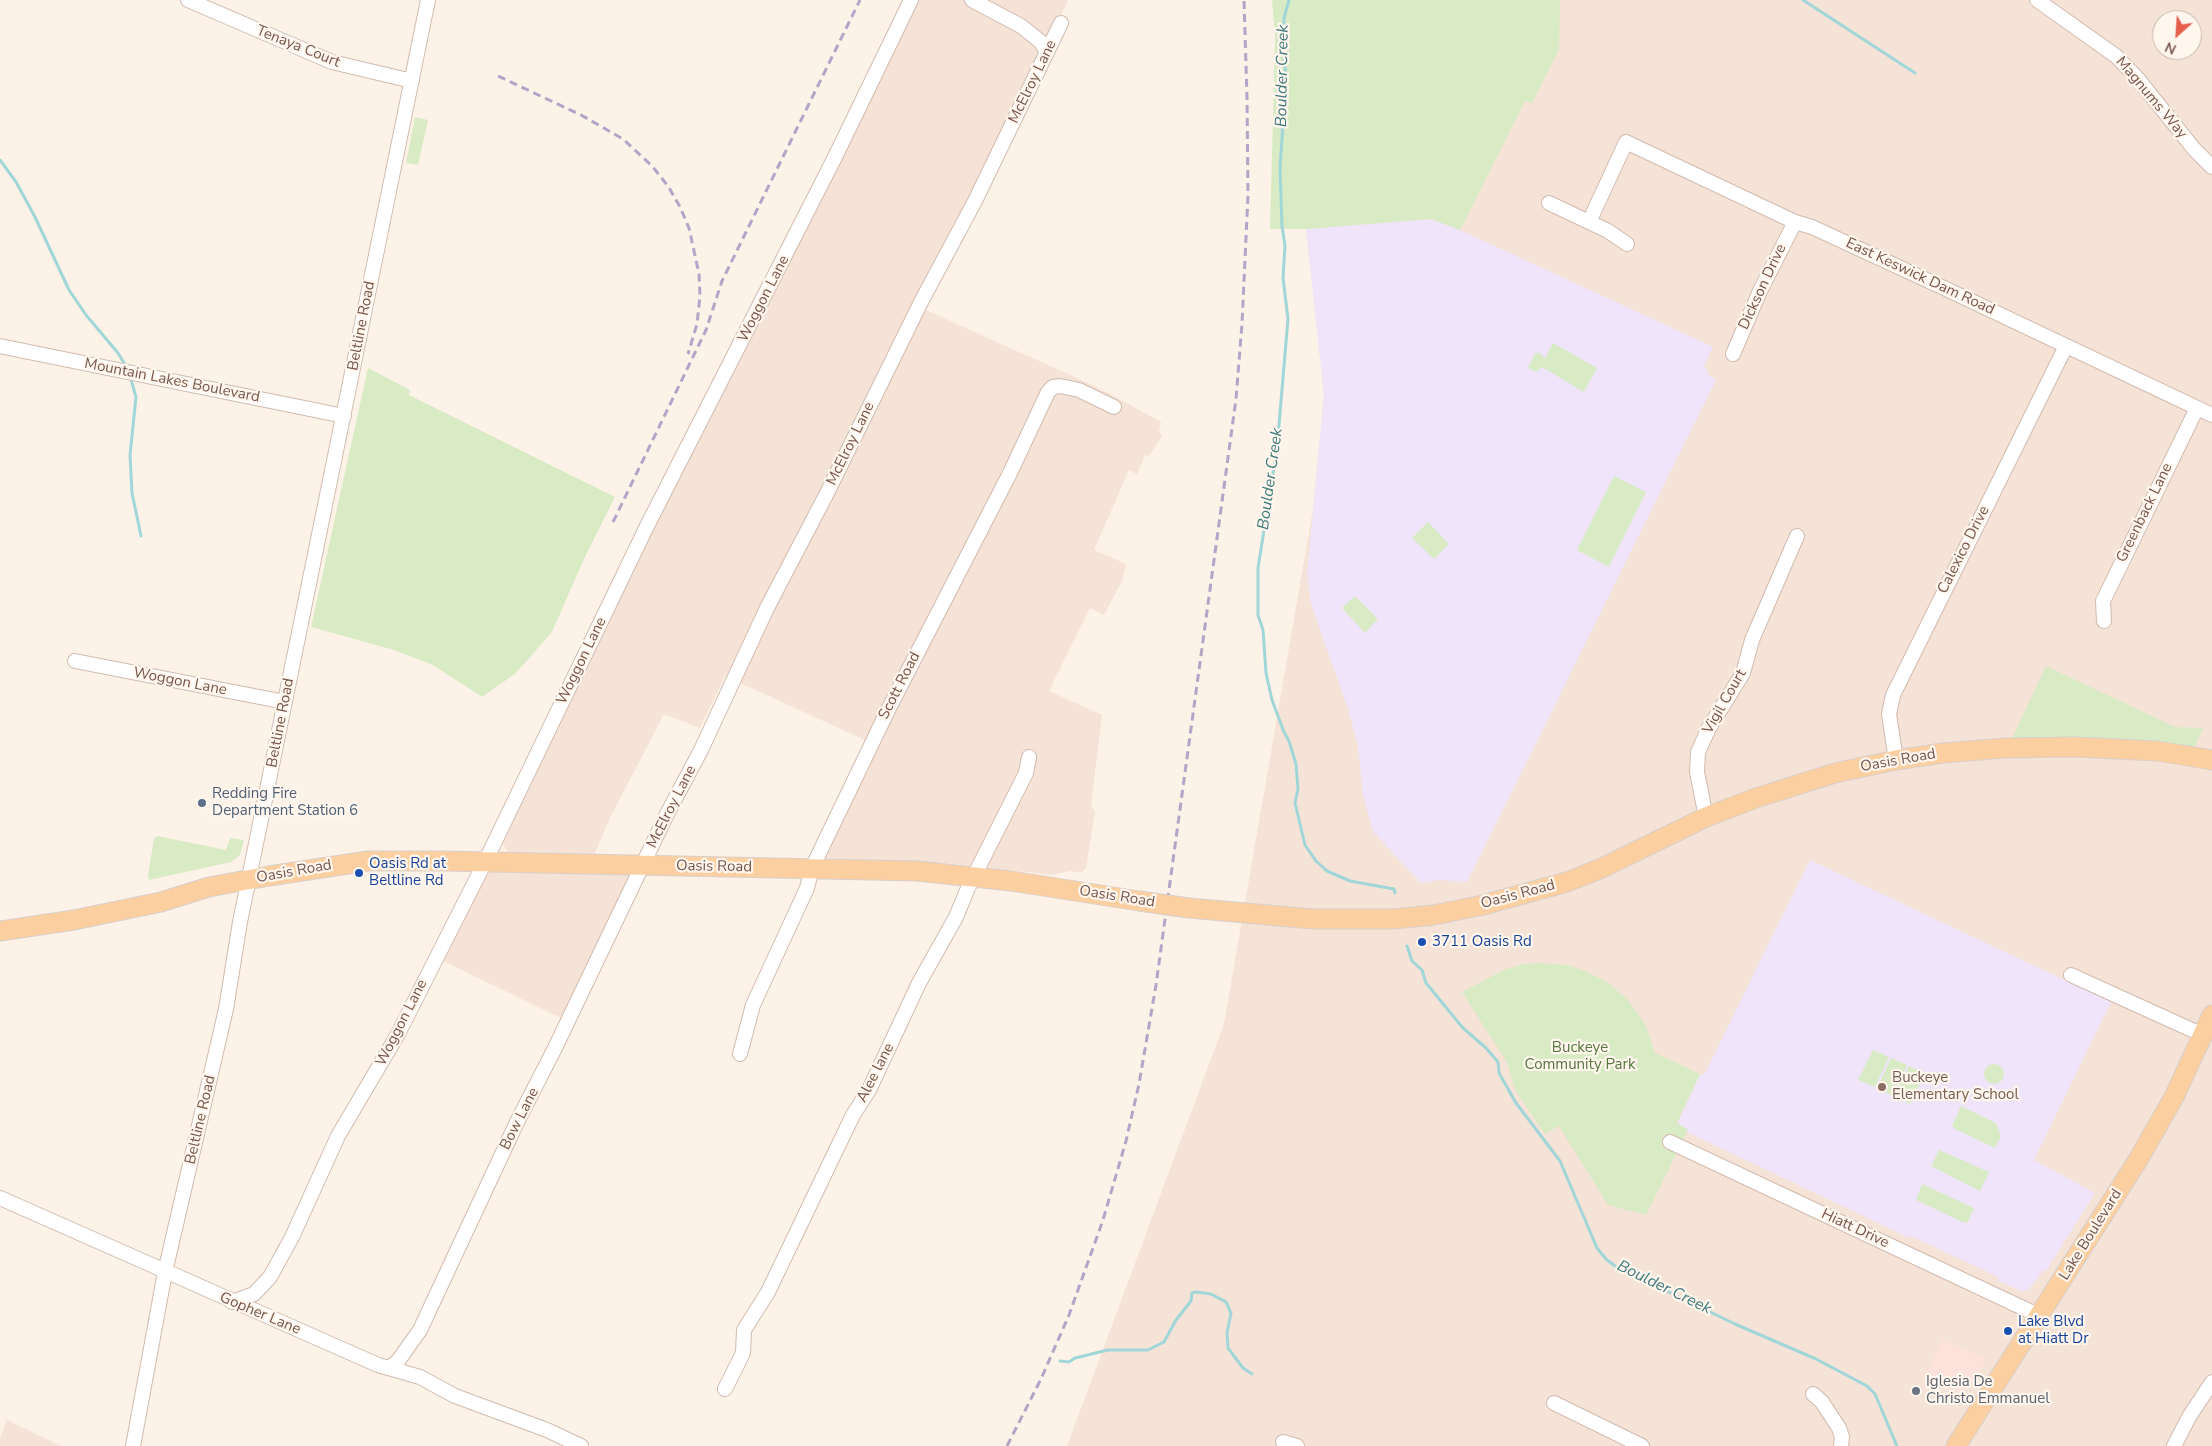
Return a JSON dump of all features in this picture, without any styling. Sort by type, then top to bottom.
[{"type":"main road","name":"Oasis Road","points":[[0,931],[74,920],[161,902],[209,888],[248,880],[368,861],[917,871],[974,876],[1189,908],[1313,919],[1393,918],[1442,913],[1514,898],[1567,882],[1602,868],[1706,817],[1756,798],[1811,780],[1896,760],[1972,750],[2039,746],[2157,752],[2212,760]]},
{"type":"main road","name":"Lake Boulevard","points":[[1956,1446],[2138,1160],[2174,1097],[2212,1015]]},
{"type":"street","name":"Tenaya Court","points":[[188,0],[332,62],[412,81]]},
{"type":"street","name":"Beltline Road","points":[[133,1446],[165,1272],[226,1009],[248,880],[286,702],[428,0]]},
{"type":"street","name":"Woggon Lane","points":[[232,1302],[254,1294],[270,1277],[292,1237],[338,1136],[398,1034],[485,862],[643,535],[835,157],[911,0]]},
{"type":"street","points":[[972,0],[1021,26],[1041,42],[1047,53]]},
{"type":"street","name":"Magnums Way","points":[[2037,0],[2116,56],[2138,79],[2194,149],[2212,167]]},
{"type":"street","name":"McElroy Lane","points":[[644,866],[666,816],[701,750],[767,608],[826,495],[921,302],[975,202],[1061,23]]},
{"type":"street","name":"East Keswick Dam Road","points":[[1589,222],[1626,142],[1795,222],[1812,227],[1944,288],[2212,415]]},
{"type":"street","points":[[1549,203],[1589,222],[1627,244]]},
{"type":"street","name":"Dickson Drive","points":[[1733,354],[1760,291],[1795,222]]},
{"type":"street","name":"Mountain Lakes Boulevard","points":[[0,346],[344,416]]},
{"type":"street","name":"Calexico Drive","points":[[1896,760],[1889,714],[1893,695],[2066,346]]},
{"type":"street","name":"Scott Road","points":[[740,1054],[753,1004],[807,888],[812,868],[889,708],[1010,473],[1048,392],[1053,387],[1060,386],[1079,390],[1114,407]]},
{"type":"street","name":"Greenback Lane","points":[[2104,621],[2103,601],[2197,408]]},
{"type":"street","name":"Vigil Court","points":[[1706,817],[1697,772],[1698,752],[1709,728],[1743,672],[1752,640],[1797,536]]},
{"type":"street","name":"Woggon Lane","points":[[75,662],[286,702]]},
{"type":"street","name":"Alee lane","points":[[724,1389],[743,1353],[744,1330],[768,1292],[853,1115],[870,1090],[919,983],[956,917],[974,876],[1026,773],[1029,757]]},
{"type":"street","name":"Bow Lane","points":[[390,1367],[398,1360],[420,1330],[518,1120],[644,866]]},
{"type":"street","points":[[2071,975],[2203,1035]]},
{"type":"street","name":"Hiatt Drive","points":[[1670,1142],[2040,1316]]},
{"type":"street","name":"Gopher Lane","points":[[0,1198],[378,1365],[420,1377],[455,1396],[580,1446]]},
{"type":"street","points":[[2174,1446],[2210,1388]]},
{"type":"street","points":[[1813,1394],[1822,1402],[1839,1428],[1842,1437],[1841,1446]]},
{"type":"street","points":[[1554,1403],[1642,1446]]},
{"type":"street","points":[[1283,1442],[1297,1446]]},
{"type":"shaded area","points":[[917,0],[1068,0],[1033,77],[917,306],[1099,388],[1161,422],[1159,431],[1162,436],[1149,456],[1145,455],[1137,474],[1129,470],[1094,550],[1126,564],[1122,581],[1104,615],[1090,608],[1049,691],[1102,715],[1091,805],[1095,812],[1086,868],[1081,873],[1070,871],[1053,875],[955,864],[820,858],[867,741],[725,676],[700,728],[664,714],[611,816],[594,855],[509,853],[502,843],[502,835],[598,637]]},
{"type":"shaded area","points":[[1307,0],[2212,0],[2212,1446],[1067,1446],[1224,1024],[1313,509],[1324,395],[1306,229]]},
{"type":"shaded area","points":[[1431,219],[1460,230],[1709,345],[1713,348],[1704,365],[1709,375],[1716,380],[1467,882],[1439,880],[1421,883],[1373,832],[1363,795],[1358,746],[1348,709],[1311,604],[1307,574],[1324,395],[1306,229]]},
{"type":"shaded area","name":"Buckeye Elementary School","points":[[1810,860],[2111,1002],[2034,1160],[2095,1193],[2046,1271],[2044,1270],[2028,1290],[2021,1291],[1997,1280],[1998,1277],[1911,1236],[1910,1238],[1901,1234],[1687,1132],[1687,1130],[1677,1124],[1700,1074],[1704,1075]]},
{"type":"shaded area","points":[[486,871],[624,873],[631,878],[565,1020],[439,959]]},
{"type":"shaded area","points":[[1942,1339],[1986,1360],[1964,1394],[1924,1376]]},
{"type":"shaded area","points":[[7,1420],[61,1446],[0,1446],[0,1438]]},
{"type":"green space","points":[[1272,0],[1560,0],[1559,50],[1532,103],[1525,101],[1460,230],[1431,219],[1306,229],[1270,229],[1275,37]]},
{"type":"green space","points":[[415,117],[428,120],[418,165],[406,163]]},
{"type":"green space","points":[[1553,343],[1597,368],[1584,392],[1542,367],[1536,372],[1528,368],[1535,353],[1540,353],[1545,359]]},
{"type":"green space","points":[[368,368],[410,390],[409,395],[615,497],[584,559],[552,632],[516,673],[482,697],[433,665],[394,650],[311,627]]},
{"type":"green space","points":[[1614,476],[1646,492],[1609,567],[1577,550]]},
{"type":"green space","points":[[1428,522],[1449,544],[1434,559],[1412,538]]},
{"type":"green space","points":[[1355,596],[1378,619],[1365,633],[1342,608]]},
{"type":"green space","points":[[2046,666],[2175,727],[2203,728],[2193,751],[2011,741]]},
{"type":"green space","points":[[157,836],[226,850],[230,838],[244,840],[240,855],[231,862],[149,880],[148,875],[154,839]]},
{"type":"green space","name":"Buckeye Community Park","points":[[1523,964],[1566,965],[1583,970],[1607,982],[1626,998],[1636,1011],[1646,1026],[1655,1053],[1700,1074],[1677,1123],[1688,1130],[1646,1215],[1608,1205],[1559,1126],[1545,1134],[1515,1090],[1507,1062],[1462,992],[1504,970]]},
{"type":"green space","points":[[1873,1050],[1889,1057],[1875,1087],[1858,1080]]},
{"type":"green space","points":[[1891,1058],[1907,1065],[1893,1096],[1877,1088]]},
{"type":"green space","points":[[1994,1064],[2001,1067],[2004,1074],[2001,1081],[1994,1084],[1987,1081],[1984,1074],[1987,1067]]},
{"type":"green space","points":[[1909,1066],[1925,1073],[1910,1104],[1894,1096]]},
{"type":"green space","points":[[1961,1106],[1996,1123],[2001,1136],[1995,1148],[1952,1126]]},
{"type":"green space","points":[[1939,1150],[1989,1172],[1980,1191],[1931,1166]]},
{"type":"green space","points":[[1922,1184],[1974,1208],[1968,1222],[1965,1223],[1916,1200]]},
{"type":"waterway","name":"Boulder Creek","points":[[1289,0],[1284,18],[1283,48],[1286,78],[1280,168],[1282,226],[1285,246],[1283,278],[1288,319],[1277,448],[1258,568],[1258,615],[1263,630],[1266,673],[1272,700],[1289,741],[1296,764],[1298,789],[1295,803],[1305,845],[1316,861],[1327,871],[1350,881],[1394,889],[1395,893]]},
{"type":"waterway","points":[[1803,0],[1915,73]]},
{"type":"waterway","points":[[0,160],[16,182],[35,217],[69,290],[126,366]]},
{"type":"waterway","points":[[130,376],[136,397],[130,455],[132,493],[141,536]]},
{"type":"waterway","name":"Boulder Creek","points":[[1407,946],[1412,961],[1422,970],[1426,983],[1463,1028],[1486,1048],[1498,1062],[1499,1073],[1516,1103],[1560,1161],[1597,1248],[1606,1259],[1615,1266],[1735,1324],[1816,1359],[1867,1386],[1875,1394],[1897,1446]]},
{"type":"waterway","points":[[1060,1361],[1069,1362],[1075,1358],[1108,1350],[1148,1350],[1164,1342],[1176,1320],[1191,1301],[1192,1293],[1196,1292],[1211,1294],[1226,1302],[1231,1313],[1227,1333],[1228,1348],[1243,1368],[1252,1374]]},
{"type":"railway","points":[[613,522],[706,330],[722,281],[860,0]]},
{"type":"railway","points":[[1007,1446],[1041,1379],[1069,1315],[1103,1220],[1126,1141],[1139,1084],[1156,985],[1236,399],[1242,324],[1248,195],[1244,0]]},
{"type":"railway","points":[[498,76],[581,115],[623,139],[652,166],[668,186],[689,228],[699,274],[700,296],[697,324],[688,354]]},
{"type":"place","name":"Redding Fire Department Station 6","points":[[202,803]]},
{"type":"place","name":"Oasis Rd at Beltline Rd","points":[[359,873]]},
{"type":"place","name":"3711 Oasis Rd","points":[[1422,942]]},
{"type":"place","name":"Buckeye Elementary School","points":[[1882,1087]]},
{"type":"place","name":"Lake Blvd at Hiatt Dr","points":[[2008,1331]]},
{"type":"place","name":"Iglesia De Christo Emmanuel","points":[[1916,1391]]}]
